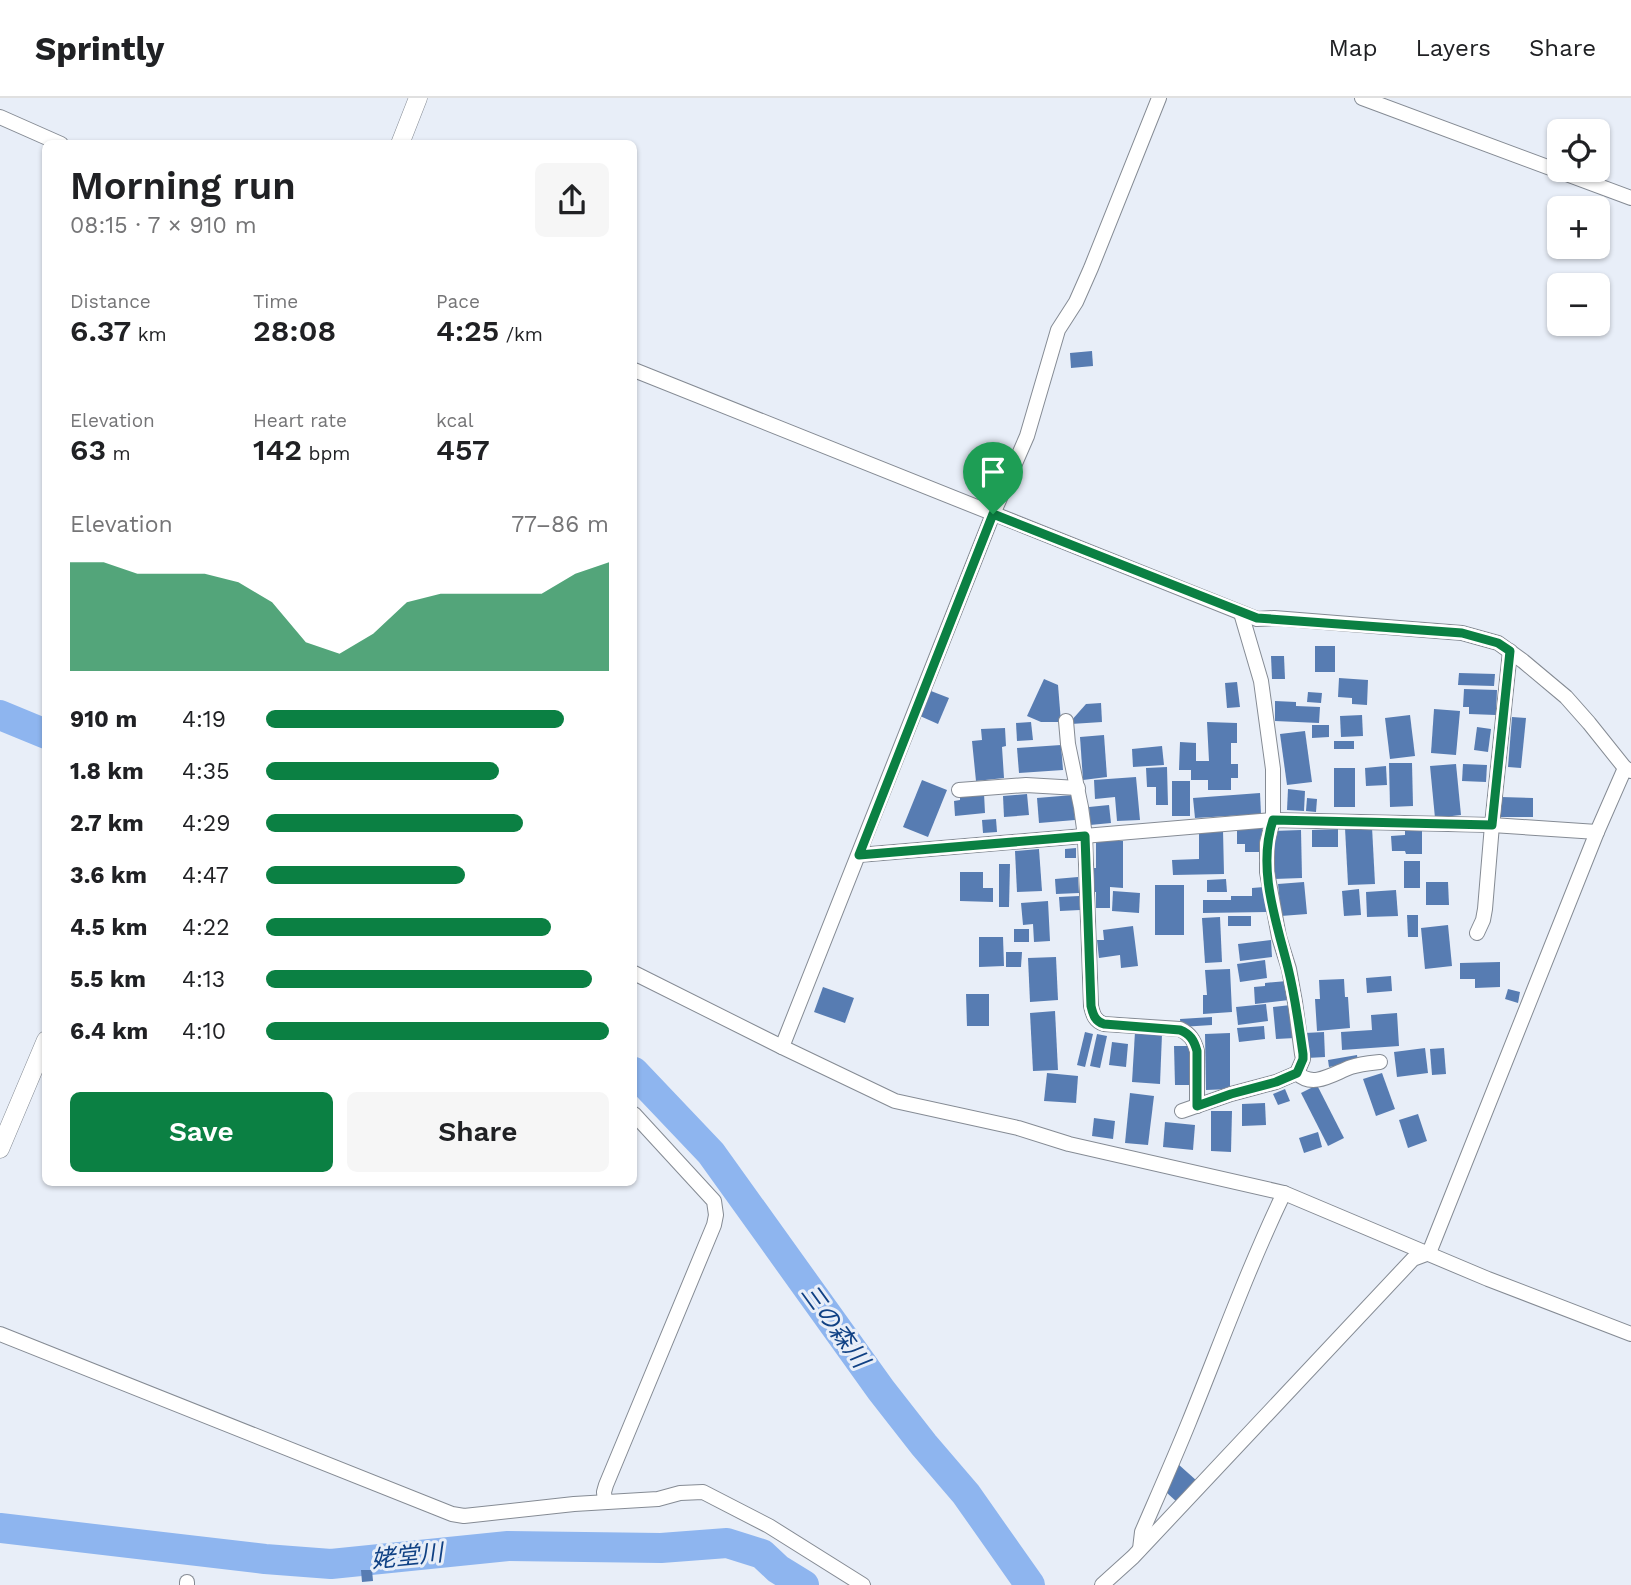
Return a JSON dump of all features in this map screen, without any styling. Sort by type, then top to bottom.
[{"type":"street","points":[[402,140],[418,98]]},
{"type":"street","points":[[782,1047],[993,514],[1027,436],[1058,330],[1076,302],[1159,98]]},
{"type":"street","points":[[1362,98],[1631,198]]},
{"type":"street","points":[[0,117],[52,140]]},
{"type":"street","points":[[637,371],[1241,613],[1257,618],[1462,633],[1498,643],[1566,696],[1628,769],[1597,832],[1429,1253],[1413,1259],[1140,1549],[1101,1585]]},
{"type":"street","points":[[1182,1111],[1297,1073],[1303,1059],[1289,969],[1266,872],[1267,843],[1273,820],[1273,769],[1261,681],[1241,613]]},
{"type":"street","points":[[1477,933],[1485,909],[1510,651]]},
{"type":"street","points":[[1066,721],[1085,836],[1088,962],[1093,1015],[1104,1024],[1180,1030],[1187,1033],[1195,1042],[1197,1051],[1197,1106]]},
{"type":"street","points":[[960,790],[1026,785],[1077,788]]},
{"type":"street","points":[[859,855],[1273,820],[1492,825],[1597,832]]},
{"type":"street","points":[[637,974],[895,1101],[1018,1128],[1069,1144],[1284,1194],[1488,1279],[1631,1334]]},
{"type":"street","points":[[0,1149],[42,1049]]},
{"type":"street","points":[[1297,1073],[1311,1080],[1325,1079],[1354,1066],[1380,1062]]},
{"type":"street","points":[[605,1502],[606,1485],[716,1215],[714,1201],[637,1117]]},
{"type":"street","points":[[1140,1549],[1142,1532],[1284,1194]]},
{"type":"street","points":[[0,1334],[452,1514],[464,1516],[574,1504],[658,1499],[680,1493],[704,1492],[769,1526],[863,1585]]},
{"type":"building","points":[[1092,351],[1093,366],[1071,368],[1070,353]]},
{"type":"building","points":[[1315,646],[1335,646],[1335,672],[1315,672]]},
{"type":"building","points":[[1271,656],[1284,656],[1285,679],[1272,679]]},
{"type":"building","points":[[1459,673],[1495,674],[1494,686],[1458,685]]},
{"type":"building","points":[[1339,678],[1368,680],[1367,705],[1352,704],[1352,698],[1338,697]]},
{"type":"building","points":[[1044,679],[1058,685],[1061,722],[1041,722],[1027,716]]},
{"type":"building","points":[[1237,682],[1240,707],[1227,708],[1225,683]]},
{"type":"building","points":[[1464,689],[1497,690],[1496,715],[1469,714],[1469,707],[1463,707]]},
{"type":"building","points":[[931,691],[949,698],[938,724],[920,716]]},
{"type":"building","points":[[1308,692],[1322,693],[1321,703],[1307,702]]},
{"type":"building","points":[[1275,701],[1296,702],[1296,706],[1320,707],[1319,723],[1275,721]]},
{"type":"building","points":[[1101,703],[1102,722],[1071,724],[1086,704]]},
{"type":"building","points":[[1434,709],[1460,711],[1456,755],[1431,753]]},
{"type":"building","points":[[1362,715],[1363,736],[1341,737],[1340,716]]},
{"type":"building","points":[[1410,715],[1415,756],[1390,759],[1385,718]]},
{"type":"building","points":[[1512,717],[1526,718],[1521,768],[1508,767]]},
{"type":"building","points":[[1031,722],[1033,740],[1017,741],[1016,723]]},
{"type":"building","points":[[1207,722],[1237,723],[1237,743],[1231,743],[1231,764],[1238,764],[1238,778],[1231,778],[1231,790],[1208,790],[1208,780],[1191,780],[1191,770],[1179,770],[1180,742],[1196,743],[1196,761],[1209,761]]},
{"type":"building","points":[[1312,725],[1329,725],[1329,737],[1312,738]]},
{"type":"building","points":[[1477,727],[1491,729],[1488,752],[1474,750]]},
{"type":"building","points":[[1005,728],[1006,746],[1002,747],[1004,778],[976,781],[972,741],[982,740],[981,729]]},
{"type":"building","points":[[1305,731],[1312,782],[1287,785],[1280,734]]},
{"type":"building","points":[[1104,735],[1107,777],[1083,780],[1080,737]]},
{"type":"building","points":[[1334,741],[1354,741],[1354,749],[1334,749]]},
{"type":"building","points":[[1061,745],[1063,770],[1019,773],[1017,748]]},
{"type":"building","points":[[1162,746],[1164,765],[1133,767],[1132,749]]},
{"type":"building","points":[[1389,763],[1412,763],[1413,806],[1390,807]]},
{"type":"building","points":[[1456,764],[1461,815],[1435,818],[1430,766]]},
{"type":"building","points":[[1463,764],[1487,765],[1486,782],[1462,781]]},
{"type":"building","points":[[1386,766],[1387,785],[1366,786],[1365,768]]},
{"type":"building","points":[[1167,767],[1168,805],[1156,805],[1156,787],[1147,787],[1146,768]]},
{"type":"building","points":[[1334,768],[1355,768],[1355,807],[1334,807]]},
{"type":"building","points":[[1136,777],[1140,820],[1117,821],[1115,797],[1095,799],[1094,780]]},
{"type":"building","points":[[922,780],[947,790],[928,837],[903,827]]},
{"type":"building","points":[[1172,781],[1190,781],[1190,816],[1172,816]]},
{"type":"building","points":[[1288,789],[1305,791],[1304,811],[1287,810]]},
{"type":"building","points":[[984,793],[985,813],[955,816],[954,801],[960,800],[960,795]]},
{"type":"building","points":[[1260,793],[1261,814],[1195,818],[1193,798]]},
{"type":"building","points":[[1027,794],[1029,815],[1004,817],[1003,796]]},
{"type":"building","points":[[1073,795],[1075,820],[1039,823],[1037,798]]},
{"type":"building","points":[[1501,797],[1533,798],[1533,817],[1500,817]]},
{"type":"building","points":[[1307,798],[1317,799],[1316,812],[1306,811]]},
{"type":"building","points":[[1109,805],[1111,823],[1090,825],[1089,807]]},
{"type":"building","points":[[996,819],[997,832],[983,833],[982,820]]},
{"type":"building","points":[[1237,826],[1262,827],[1262,852],[1245,852],[1245,844],[1237,844]]},
{"type":"building","points":[[1372,827],[1375,884],[1348,885],[1345,828]]},
{"type":"building","points":[[1338,829],[1338,847],[1312,847],[1312,830]]},
{"type":"building","points":[[1405,829],[1422,829],[1422,854],[1392,851],[1391,836],[1405,835]]},
{"type":"building","points":[[1223,830],[1224,874],[1173,875],[1172,860],[1199,859],[1199,831]]},
{"type":"building","points":[[1301,830],[1302,878],[1274,879],[1273,831]]},
{"type":"building","points":[[1096,841],[1123,841],[1123,888],[1110,887],[1110,908],[1096,908],[1096,892],[1091,892],[1092,868],[1096,868]]},
{"type":"building","points":[[1076,848],[1076,858],[1065,858],[1065,849]]},
{"type":"building","points":[[1039,849],[1042,891],[1017,892],[1015,851]]},
{"type":"building","points":[[1404,861],[1420,861],[1420,888],[1404,888]]},
{"type":"building","points":[[999,864],[1010,864],[1009,907],[999,907]]},
{"type":"building","points":[[960,872],[983,872],[983,888],[993,888],[993,902],[960,901]]},
{"type":"building","points":[[1078,877],[1079,893],[1056,894],[1055,879]]},
{"type":"building","points":[[1226,879],[1227,892],[1207,892],[1207,880]]},
{"type":"building","points":[[1304,882],[1307,914],[1281,916],[1278,884]]},
{"type":"building","points":[[1426,882],[1448,882],[1449,905],[1426,905]]},
{"type":"building","points":[[1155,885],[1184,885],[1184,935],[1155,935]]},
{"type":"building","points":[[1264,887],[1267,912],[1203,913],[1203,900],[1231,900],[1231,896],[1252,896],[1252,888]]},
{"type":"building","points":[[1359,889],[1361,915],[1344,916],[1342,891]]},
{"type":"building","points":[[1396,890],[1398,916],[1367,917],[1366,892]]},
{"type":"building","points":[[1113,891],[1140,893],[1139,913],[1112,911]]},
{"type":"building","points":[[1079,896],[1080,910],[1060,911],[1059,897]]},
{"type":"building","points":[[1048,901],[1050,941],[1034,942],[1033,924],[1023,925],[1021,903]]},
{"type":"building","points":[[1407,915],[1418,915],[1418,937],[1408,937]]},
{"type":"building","points":[[1228,916],[1251,916],[1251,926],[1228,926]]},
{"type":"building","points":[[1220,917],[1222,962],[1205,963],[1202,918]]},
{"type":"building","points":[[1448,925],[1452,966],[1425,969],[1421,928]]},
{"type":"building","points":[[1133,926],[1138,966],[1121,968],[1120,955],[1099,958],[1097,940],[1104,940],[1103,930]]},
{"type":"building","points":[[1014,929],[1029,929],[1029,942],[1014,942]]},
{"type":"building","points":[[979,937],[1003,937],[1004,966],[979,967]]},
{"type":"building","points":[[1271,940],[1272,957],[1240,961],[1238,944]]},
{"type":"building","points":[[1006,952],[1022,952],[1021,967],[1006,967]]},
{"type":"building","points":[[1056,957],[1058,1000],[1030,1002],[1028,958]]},
{"type":"building","points":[[1265,960],[1267,978],[1240,982],[1237,964]]},
{"type":"building","points":[[1500,962],[1500,987],[1475,988],[1475,979],[1460,979],[1460,963]]},
{"type":"building","points":[[1230,969],[1232,1012],[1203,1014],[1203,995],[1207,995],[1205,970]]},
{"type":"building","points":[[1391,976],[1392,991],[1367,993],[1366,978]]},
{"type":"building","points":[[1344,979],[1350,1028],[1317,1031],[1315,999],[1320,999],[1319,980]]},
{"type":"building","points":[[1287,981],[1289,1000],[1255,1004],[1254,987]]},
{"type":"building","points":[[823,987],[854,998],[845,1023],[814,1012]]},
{"type":"building","points":[[1508,989],[1520,992],[1518,1003],[1505,999]]},
{"type":"building","points":[[966,994],[989,994],[989,1026],[967,1026]]},
{"type":"building","points":[[1266,1004],[1268,1021],[1238,1025],[1236,1007]]},
{"type":"building","points":[[1291,1005],[1295,1038],[1276,1039],[1273,1007]]},
{"type":"building","points":[[1055,1011],[1058,1070],[1033,1071],[1030,1013]]},
{"type":"building","points":[[1397,1013],[1399,1046],[1342,1050],[1341,1032],[1372,1030],[1371,1015]]},
{"type":"building","points":[[1212,1017],[1212,1025],[1181,1027],[1180,1019]]},
{"type":"building","points":[[1264,1026],[1265,1039],[1239,1042],[1237,1028]]},
{"type":"building","points":[[1085,1032],[1093,1034],[1085,1067],[1077,1065]]},
{"type":"building","points":[[1135,1032],[1162,1034],[1160,1084],[1132,1082]]},
{"type":"building","points":[[1324,1032],[1325,1057],[1307,1058],[1305,1033]]},
{"type":"building","points":[[1230,1033],[1230,1089],[1206,1090],[1205,1034]]},
{"type":"building","points":[[1097,1034],[1107,1036],[1100,1068],[1090,1066]]},
{"type":"building","points":[[1112,1042],[1128,1044],[1126,1067],[1109,1065]]},
{"type":"building","points":[[1174,1046],[1190,1046],[1191,1085],[1175,1085]]},
{"type":"building","points":[[1425,1048],[1428,1073],[1397,1077],[1394,1052]]},
{"type":"building","points":[[1444,1048],[1446,1074],[1432,1075],[1430,1049]]},
{"type":"building","points":[[1357,1055],[1358,1062],[1329,1067],[1328,1060]]},
{"type":"building","points":[[1047,1073],[1078,1076],[1076,1103],[1044,1101]]},
{"type":"building","points":[[1382,1073],[1395,1109],[1376,1116],[1363,1079]]},
{"type":"building","points":[[1317,1085],[1344,1138],[1328,1146],[1301,1093]]},
{"type":"building","points":[[1285,1089],[1290,1101],[1278,1105],[1273,1094]]},
{"type":"building","points":[[1130,1093],[1154,1096],[1148,1145],[1125,1143]]},
{"type":"building","points":[[1265,1103],[1266,1125],[1242,1126],[1242,1104]]},
{"type":"building","points":[[1211,1111],[1232,1111],[1231,1152],[1211,1151]]},
{"type":"building","points":[[1418,1114],[1427,1141],[1408,1148],[1399,1120]]},
{"type":"building","points":[[1094,1118],[1115,1121],[1113,1139],[1092,1136]]},
{"type":"building","points":[[1165,1122],[1195,1125],[1193,1150],[1163,1147]]},
{"type":"building","points":[[1318,1132],[1322,1147],[1304,1153],[1299,1138]]},
{"type":"building","points":[[1178,1464],[1197,1481],[1178,1503],[1166,1492]]},
{"type":"building","points":[[361,1570],[372,1570],[373,1581],[362,1582]]},
{"type":"waterway","name":"三の森川","points":[[0,715],[42,732]]},
{"type":"waterway","name":"三の森川","points":[[637,1075],[711,1153],[881,1390],[966,1494],[1030,1585]]},
{"type":"waterway","name":"姥堂川","points":[[0,1528],[265,1559],[331,1564],[508,1546],[661,1548],[727,1543],[762,1554],[778,1569],[804,1585]]},
{"type":"route","points":[[993,514],[1257,618],[1462,633],[1498,643],[1510,651],[1492,825],[1273,820],[1267,843],[1266,872],[1279,937],[1289,969],[1303,1054],[1297,1073],[1286,1079],[1197,1106],[1197,1051],[1195,1042],[1187,1033],[1180,1030],[1104,1024],[1096,1020],[1091,1006],[1088,962],[1085,836],[859,855],[993,514]]}]
